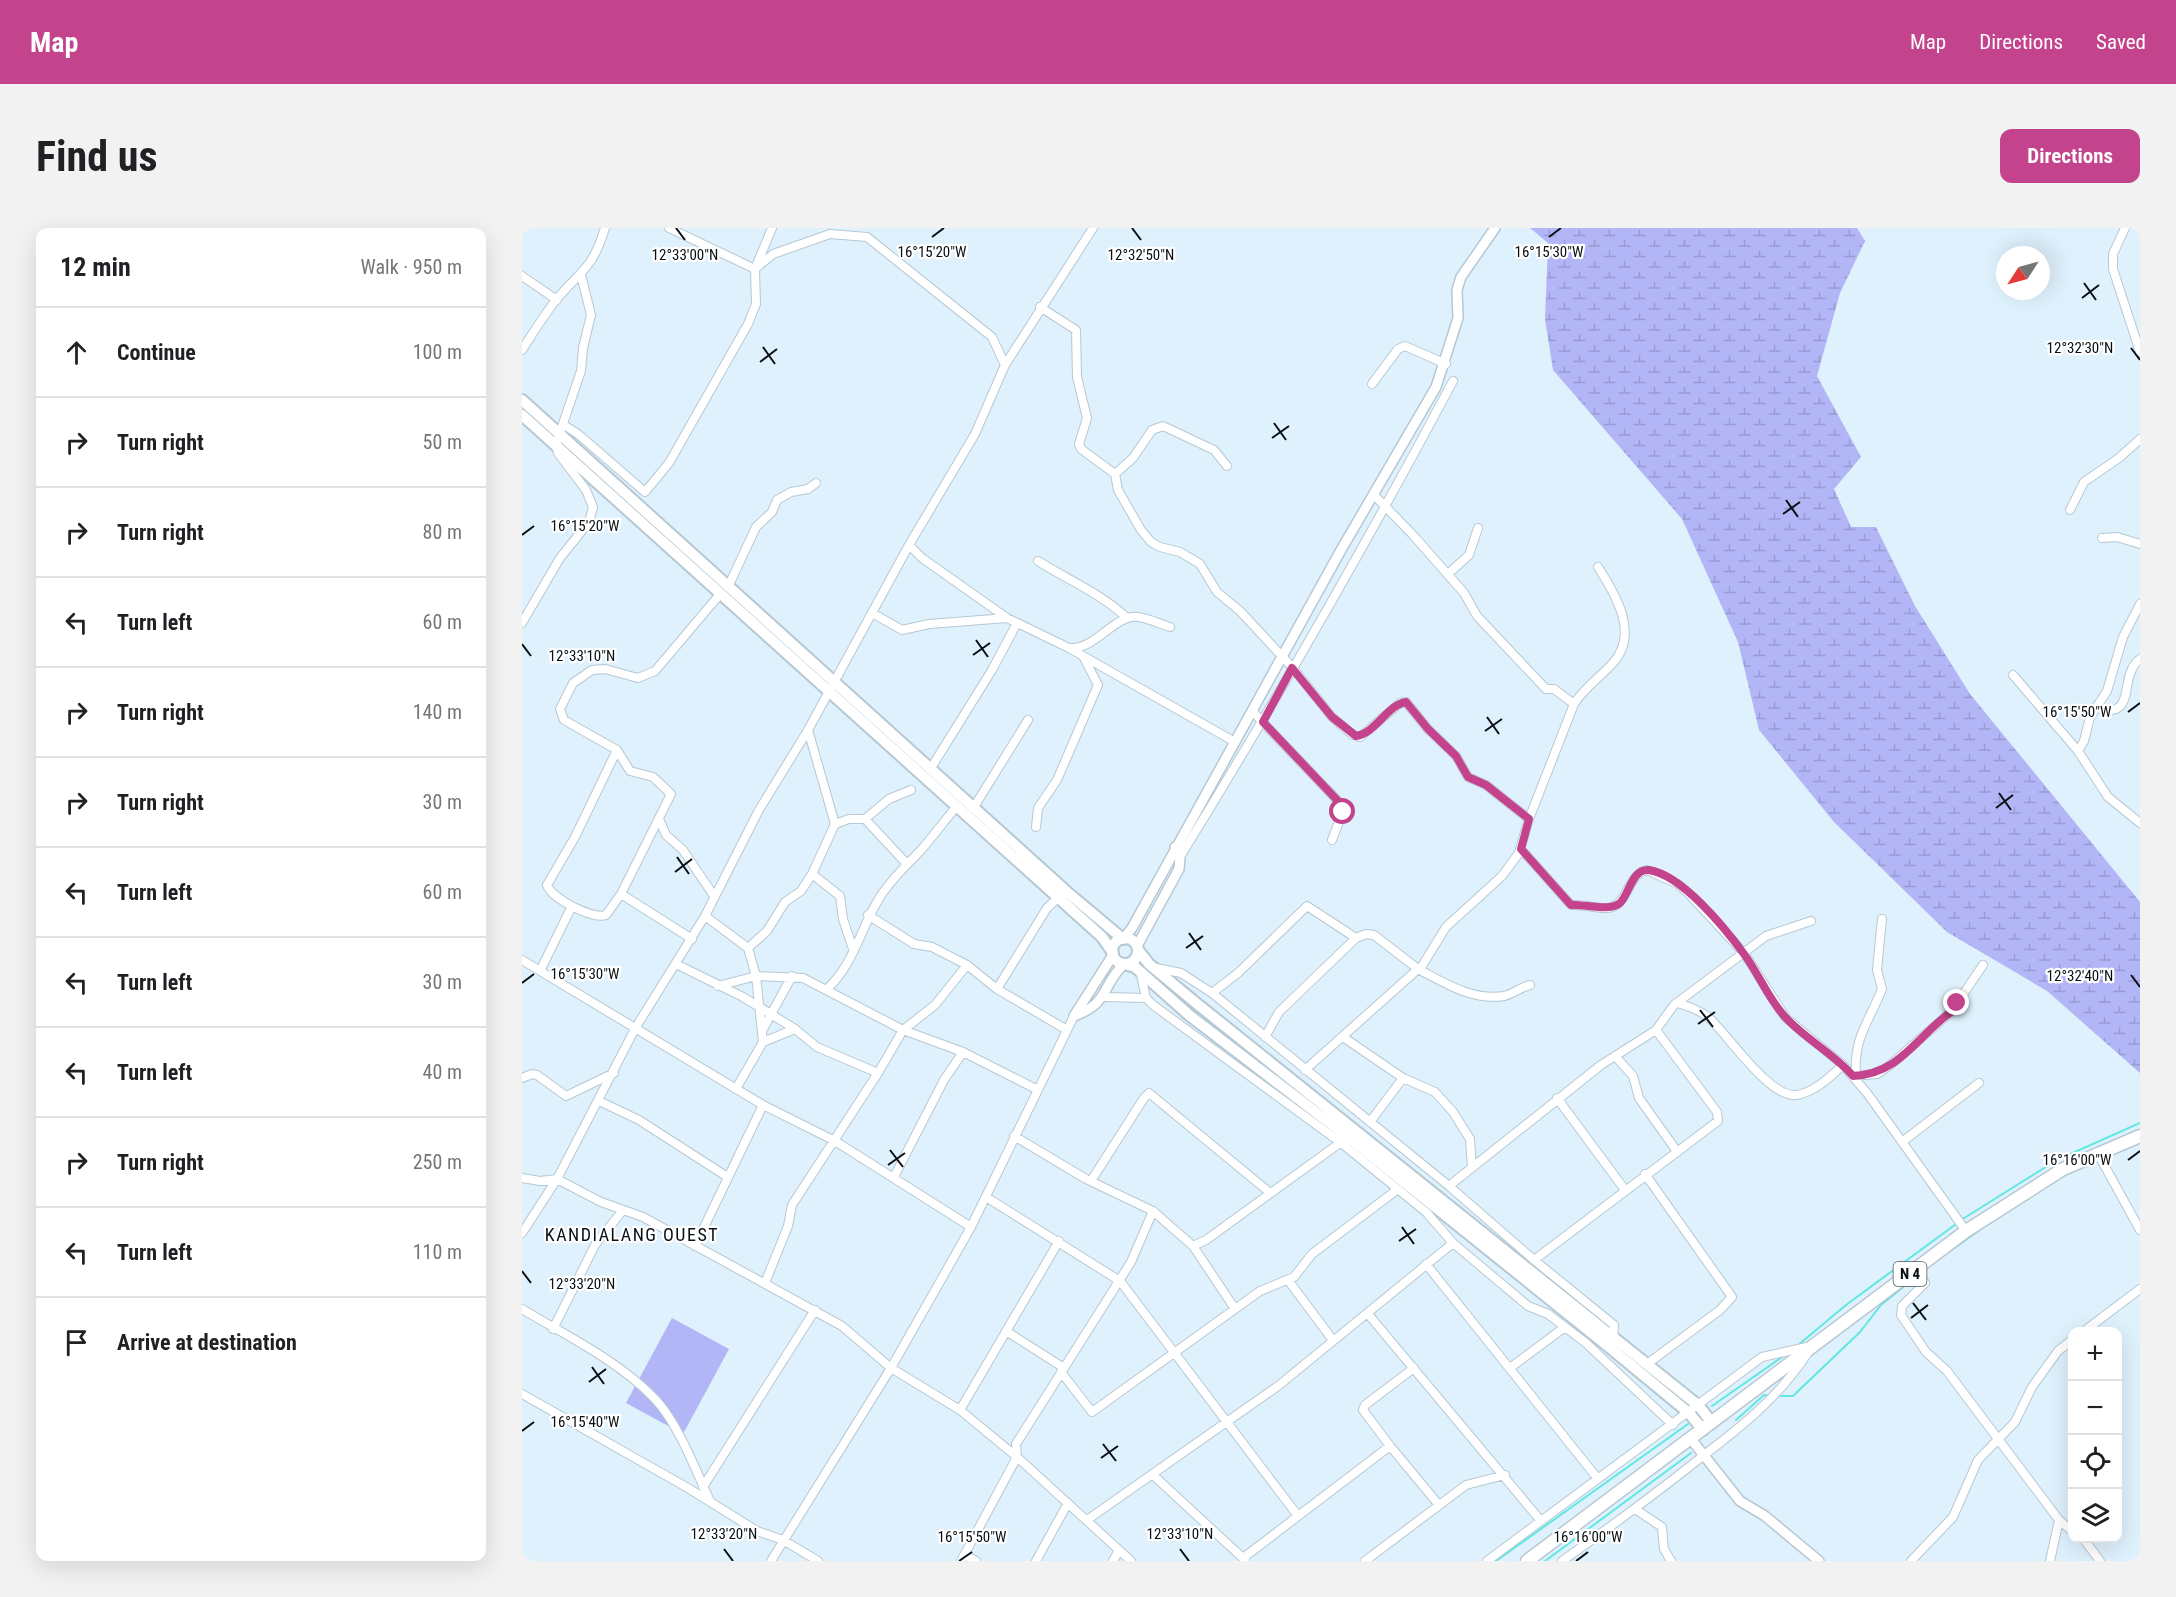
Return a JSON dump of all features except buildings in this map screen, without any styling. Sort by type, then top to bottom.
[{"type":"highway","name":"N 4","points":[[1527,1561],[1966,1231],[2047,1178],[2097,1152],[2140,1136]]},
{"type":"main road","points":[[522,400],[636,501],[725,589]]},
{"type":"main road","points":[[522,415],[561,434],[725,589],[831,685],[957,806],[1062,895],[1123,939],[1131,940],[1154,968],[1196,1003],[1694,1409]]},
{"type":"main road","points":[[831,685],[974,807],[1062,895],[1124,964],[1135,967],[1141,975],[1344,1140],[1612,1342],[1647,1364],[1694,1409],[1707,1426]]},
{"type":"main road","points":[[1113,954],[1115,943],[1123,939]]},
{"type":"main road","points":[[1124,964],[1136,959],[1137,948]]},
{"type":"main road","points":[[1190,1015],[1196,1003]]},
{"type":"street","points":[[522,350],[556,300],[581,275],[597,254],[605,228]]},
{"type":"street","points":[[669,228],[754,269]]},
{"type":"street","points":[[636,501],[669,463],[748,324],[756,304],[754,269],[772,228]]},
{"type":"street","points":[[867,228],[867,237]]},
{"type":"street","points":[[522,1233],[557,1179],[636,1027],[692,939],[759,810],[808,730],[909,545],[975,434],[1005,364],[1093,228]]},
{"type":"street","points":[[1123,939],[1132,928],[1282,656],[1436,387],[1446,364],[1458,318],[1457,290],[1461,278],[1495,228]]},
{"type":"street","points":[[2125,228],[2113,254],[2113,269],[2140,352]]},
{"type":"street","points":[[754,269],[773,254],[830,234],[867,237],[992,337],[1005,364]]},
{"type":"street","points":[[522,623],[560,558],[589,522],[593,507],[586,489],[558,453],[561,434],[582,371],[583,348],[591,315],[581,275]]},
{"type":"street","points":[[522,276],[556,300]]},
{"type":"street","points":[[1040,307],[1076,330],[1077,377],[1087,418],[1079,444],[1084,453],[1115,474],[1118,490],[1140,530],[1160,547],[1180,552],[1200,564],[1217,592],[1240,611],[1282,656],[1332,717],[1356,736],[1383,719],[1400,703],[1406,702],[1428,729],[1456,756],[1468,777],[1486,785],[1529,819]]},
{"type":"street","points":[[1372,384],[1398,349],[1405,346],[1446,364]]},
{"type":"street","points":[[1137,948],[1179,870],[1180,857],[1263,722],[1386,507],[1453,381]]},
{"type":"street","points":[[1115,474],[1133,458],[1152,430],[1163,426],[1214,450],[1227,466]]},
{"type":"street","points":[[561,434],[578,434],[645,492]]},
{"type":"street","points":[[2070,510],[2084,482],[2119,458],[2140,439]]},
{"type":"street","points":[[617,750],[575,837],[547,885],[551,893],[572,906],[602,917],[606,915],[621,894],[648,839],[672,798],[669,790],[653,777],[630,771],[617,750],[564,720],[560,715],[560,709],[573,683],[592,670],[605,669],[638,678],[655,671],[725,589],[756,527],[772,512],[777,500],[791,492],[808,489],[816,483]]},
{"type":"street","points":[[1374,495],[1448,574],[1464,593],[1477,616],[1520,658],[1542,684],[1546,688],[1554,689],[1574,704]]},
{"type":"street","points":[[1448,574],[1469,555],[1478,528]]},
{"type":"street","points":[[2102,538],[2117,537],[2140,544]]},
{"type":"street","points":[[909,545],[922,558],[1007,618],[1069,648],[1235,742]]},
{"type":"street","points":[[1038,561],[1085,590],[1110,601],[1127,618]]},
{"type":"street","points":[[1305,1070],[1418,969],[1446,927],[1502,876],[1521,849],[1529,819],[1574,704],[1586,688],[1614,663],[1624,647],[1626,635],[1622,611],[1598,567]]},
{"type":"street","points":[[2078,751],[2084,741],[2090,717],[2107,691],[2123,637],[2140,603]]},
{"type":"street","points":[[872,613],[902,630],[929,624],[1007,618]]},
{"type":"street","points":[[1069,648],[1086,646],[1127,618],[1137,616],[1170,627]]},
{"type":"street","points":[[931,768],[992,670],[1017,623]]},
{"type":"street","points":[[1036,827],[1038,808],[1057,780],[1098,685],[1083,657]]},
{"type":"street","points":[[2097,708],[2112,710],[2121,705],[2126,697],[2129,674],[2140,659]]},
{"type":"street","points":[[2013,675],[2078,751],[2108,797],[2140,823]]},
{"type":"street","points":[[1253,712],[1338,801],[1343,812],[1332,840]]},
{"type":"street","points":[[974,807],[1028,720]]},
{"type":"street","points":[[748,948],[767,931],[785,902],[801,891],[812,874],[835,824],[808,730]]},
{"type":"street","points":[[835,824],[849,819],[865,819],[890,799],[911,790]]},
{"type":"street","points":[[828,988],[845,969],[868,915],[906,862],[921,850],[957,806]]},
{"type":"street","points":[[865,819],[906,862]]},
{"type":"street","points":[[660,821],[666,835],[683,850],[714,896]]},
{"type":"street","points":[[1175,847],[1180,857]]},
{"type":"street","points":[[1521,849],[1571,905],[1610,908],[1620,903],[1641,871],[1647,870],[1678,884],[1701,904],[1744,953],[1786,1018],[1855,1076],[1966,1231]]},
{"type":"street","points":[[812,874],[840,896],[843,919],[853,950]]},
{"type":"street","points":[[621,894],[692,939]]},
{"type":"street","points":[[997,989],[1047,908],[1062,895]]},
{"type":"street","points":[[541,969],[572,906]]},
{"type":"street","points":[[1212,993],[1238,973],[1307,906],[1356,938]]},
{"type":"street","points":[[868,915],[914,944],[932,947],[967,965],[997,989],[1067,1030]]},
{"type":"street","points":[[705,916],[748,948],[756,976],[763,1042],[737,1088]]},
{"type":"street","points":[[1855,1076],[1855,1060],[1863,1027],[1882,989],[1876,970],[1882,920]]},
{"type":"street","points":[[1449,1185],[1557,1098],[1656,1030],[1677,1003],[1766,936],[1811,921]]},
{"type":"street","points":[[1265,1037],[1279,1012],[1356,938],[1366,934],[1374,935],[1418,969],[1457,989],[1479,996],[1510,994],[1530,985]]},
{"type":"street","points":[[771,1561],[891,1368],[971,1227],[1074,1016],[1113,954]]},
{"type":"street","points":[[522,960],[541,969],[763,1105],[835,1141],[971,1227]]},
{"type":"street","points":[[676,964],[771,1014],[795,1029],[817,1047],[878,1073]]},
{"type":"street","points":[[1074,1016],[1092,1009],[1103,997],[1124,964]]},
{"type":"street","points":[[1855,1076],[1877,1074],[1898,1059],[1951,1012],[1983,964]]},
{"type":"street","points":[[765,1283],[788,1226],[792,1204],[835,1141],[903,1030],[935,1005],[967,965]]},
{"type":"street","points":[[1154,968],[1181,973],[1212,993],[1449,1185],[1614,1326],[1612,1342]]},
{"type":"street","points":[[1141,975],[1146,998],[1170,1019],[1344,1140],[1426,1212],[1453,1243],[1528,1306],[1548,1314],[1586,1343],[1672,1425]]},
{"type":"street","points":[[718,986],[756,976],[792,976],[828,988],[903,1030],[963,1052],[1038,1090]]},
{"type":"street","points":[[762,1031],[792,976]]},
{"type":"street","points":[[1103,997],[1146,998]]},
{"type":"street","points":[[1677,1003],[1691,1006],[1705,1015],[1749,1063],[1780,1091],[1796,1095],[1802,1093],[1827,1080],[1843,1065]]},
{"type":"street","points":[[763,1042],[795,1029]]},
{"type":"street","points":[[1534,1260],[1676,1150],[1718,1121],[1720,1116],[1656,1030]]},
{"type":"street","points":[[1343,1037],[1403,1077],[1435,1092],[1453,1112],[1470,1139],[1472,1167]]},
{"type":"street","points":[[894,1177],[944,1080],[963,1052]]},
{"type":"street","points":[[1615,1056],[1633,1076],[1639,1098],[1676,1150]]},
{"type":"street","points":[[522,1078],[532,1074],[537,1075],[566,1096],[614,1073]]},
{"type":"street","points":[[1370,1122],[1403,1077]]},
{"type":"street","points":[[1902,1142],[1979,1083]]},
{"type":"street","points":[[1091,1181],[1149,1093],[1269,1192]]},
{"type":"street","points":[[1557,1098],[1625,1190]]},
{"type":"street","points":[[599,1101],[639,1120],[726,1176]]},
{"type":"street","points":[[695,1246],[726,1176],[763,1105]]},
{"type":"street","points":[[1014,1136],[1091,1181],[1153,1211],[1193,1246],[1235,1309]]},
{"type":"street","points":[[1193,1246],[1206,1240],[1269,1192],[1344,1140]]},
{"type":"street","points":[[2097,1152],[2140,1230]]},
{"type":"street","points":[[1645,1174],[1732,1298],[1720,1310],[1647,1364]]},
{"type":"street","points":[[522,1178],[540,1181],[557,1179],[601,1202],[643,1217],[842,1326],[891,1368],[960,1410],[1017,1457],[1131,1561]]},
{"type":"street","points":[[1006,1330],[1063,1370],[1092,1412],[1260,1291],[1288,1280],[1312,1254],[1398,1189]]},
{"type":"street","points":[[986,1197],[1120,1281],[1298,1516]]},
{"type":"street","points":[[553,1329],[595,1245],[623,1210]]},
{"type":"street","points":[[976,1561],[963,1558],[1017,1457],[1016,1444],[1120,1281],[1153,1211]]},
{"type":"street","points":[[960,1410],[1059,1241]]},
{"type":"street","points":[[1088,1520],[1278,1386],[1453,1243]]},
{"type":"street","points":[[1426,1264],[1598,1479]]},
{"type":"street","points":[[1917,1269],[1925,1282],[1902,1306],[1901,1316],[1926,1352],[1947,1371],[1996,1439],[2059,1520],[2068,1527]]},
{"type":"street","points":[[1288,1280],[1332,1340]]},
{"type":"street","points":[[2091,1327],[2140,1289]]},
{"type":"street","points":[[522,1309],[608,1360],[656,1400],[668,1417],[710,1503]]},
{"type":"street","points":[[703,1487],[815,1310]]},
{"type":"street","points":[[1368,1314],[1505,1475],[1541,1521]]},
{"type":"street","points":[[1510,1368],[1565,1327]]},
{"type":"street","points":[[1911,1561],[1953,1517],[1972,1469],[1996,1439],[2018,1417],[2032,1387],[2058,1351],[2068,1344]]},
{"type":"street","points":[[1488,1561],[1762,1357],[1812,1347]]},
{"type":"street","points":[[1562,1561],[1704,1456],[1776,1396],[1812,1347]]},
{"type":"street","points":[[1414,1368],[1365,1405],[1363,1410],[1439,1505]]},
{"type":"street","points":[[522,1394],[757,1531],[783,1540],[818,1561]]},
{"type":"street","points":[[1691,1438],[1740,1501],[1765,1516],[1819,1561]]},
{"type":"street","points":[[1152,1474],[1244,1559],[1390,1446]]},
{"type":"street","points":[[1365,1561],[1472,1482],[1505,1475]]},
{"type":"street","points":[[1036,1561],[1068,1503]]},
{"type":"street","points":[[1635,1509],[1662,1527],[1664,1549],[1671,1561]]},
{"type":"street","points":[[2050,1561],[2059,1520]]},
{"type":"street","points":[[2085,1543],[2100,1561]]},
{"type":"street","points":[[1113,1561],[1119,1550]]},
{"type":"green space","points":[[1530,228],[1857,228],[1865,241],[1840,293],[1817,376],[1861,457],[1834,489],[1851,527],[1876,527],[1915,606],[1970,694],[2140,902],[2140,1073],[2047,991],[1947,932],[1834,822],[1759,730],[1738,642],[1682,519],[1553,370],[1545,319],[1548,243]]},
{"type":"green space","points":[[672,1318],[729,1349],[683,1434],[626,1403]]},
{"type":"waterway","points":[[1961,1220],[2057,1160],[2140,1123]]},
{"type":"waterway","points":[[1797,1346],[1846,1305],[1956,1224]]},
{"type":"waterway","points":[[1932,1264],[1981,1229]]},
{"type":"waterway","points":[[1776,1396],[1793,1396],[1860,1332],[1881,1305],[1918,1275]]},
{"type":"waterway","points":[[1712,1406],[1785,1355]]},
{"type":"waterway","points":[[1736,1420],[1764,1395],[1770,1396]]},
{"type":"waterway","points":[[1496,1561],[1688,1424]]},
{"type":"waterway","points":[[1545,1561],[1691,1453]]},
{"type":"district","name":"KANDIALANG OUEST","points":[[632,1234]]},
{"type":"route","points":[[1343,812],[1338,801],[1263,722],[1292,668],[1332,717],[1356,736],[1360,737],[1400,703],[1406,702],[1412,705],[1428,729],[1456,756],[1468,777],[1486,785],[1529,819],[1521,849],[1571,905],[1582,904],[1610,908],[1620,903],[1636,876],[1644,870],[1650,870],[1678,884],[1701,904],[1744,953],[1778,1009],[1786,1018],[1853,1076],[1877,1074],[1889,1066],[1951,1012],[1957,1003]]}]
